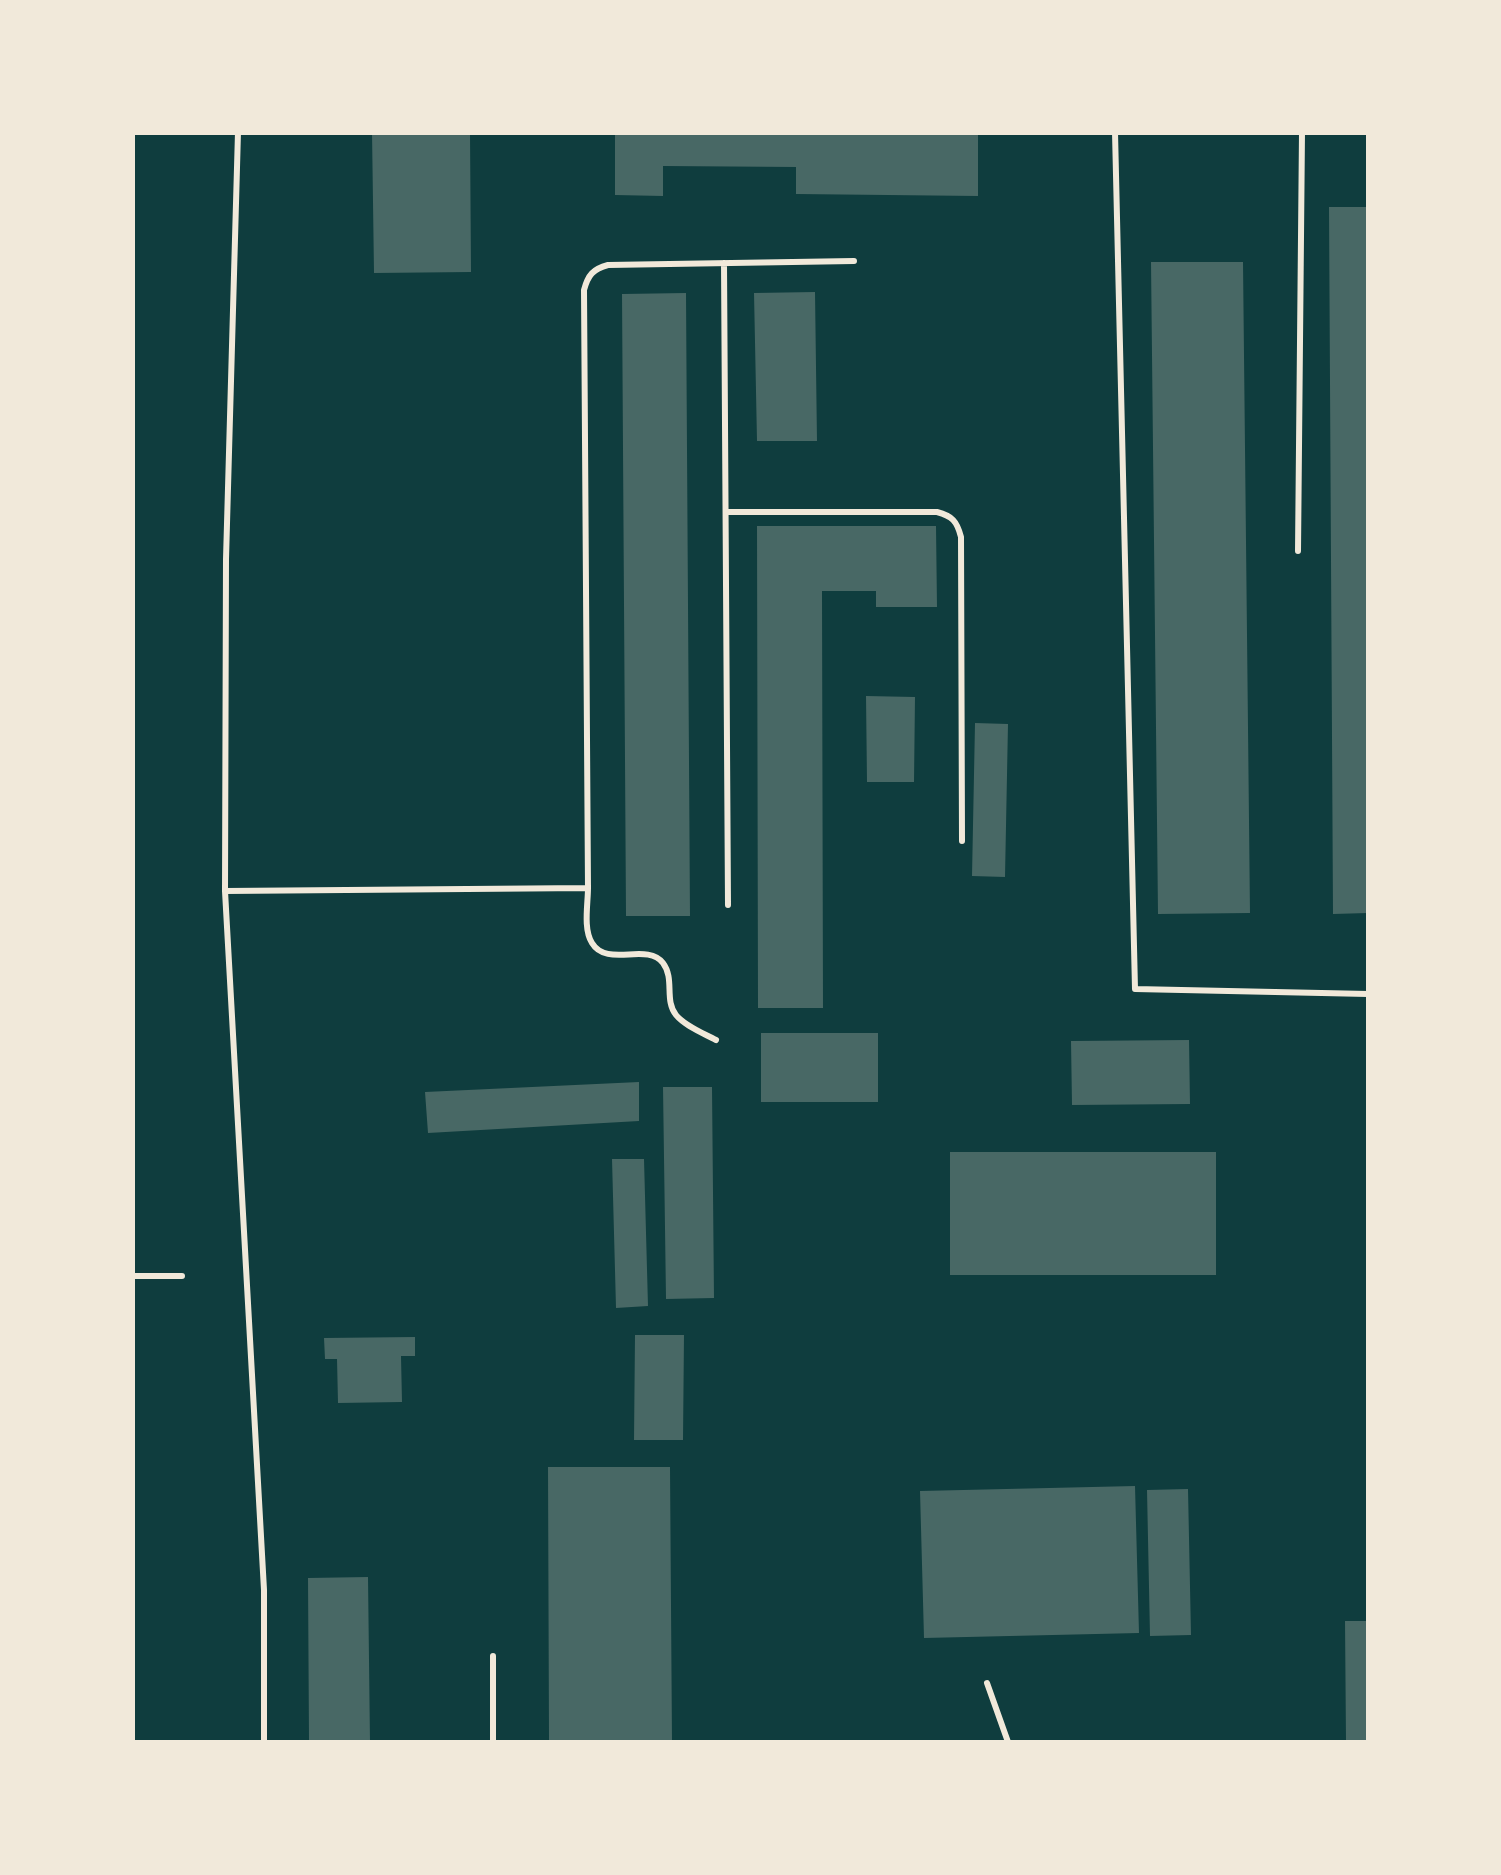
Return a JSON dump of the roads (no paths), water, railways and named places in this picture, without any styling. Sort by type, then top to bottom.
[{"type":"lane","points":[[238,132],[226,559],[224,890],[264,1590],[264,1742]]},
{"type":"lane","points":[[1114,132],[1135,990],[1368,994]]},
{"type":"lane","points":[[1298,551],[1302,132]]},
{"type":"lane","points":[[716,1040],[676,1015],[666,966],[658,958],[600,952],[591,942],[588,930],[584,290],[587,277],[596,268],[608,265],[854,261]]},
{"type":"lane","points":[[724,263],[728,905]]},
{"type":"lane","points":[[725,512],[937,512],[949,515],[958,524],[962,841]]},
{"type":"lane","points":[[224,890],[588,888]]},
{"type":"lane","points":[[132,1276],[182,1276]]},
{"type":"lane","points":[[493,1656],[493,1742]]},
{"type":"lane","points":[[987,1684],[1008,1742]]}]
